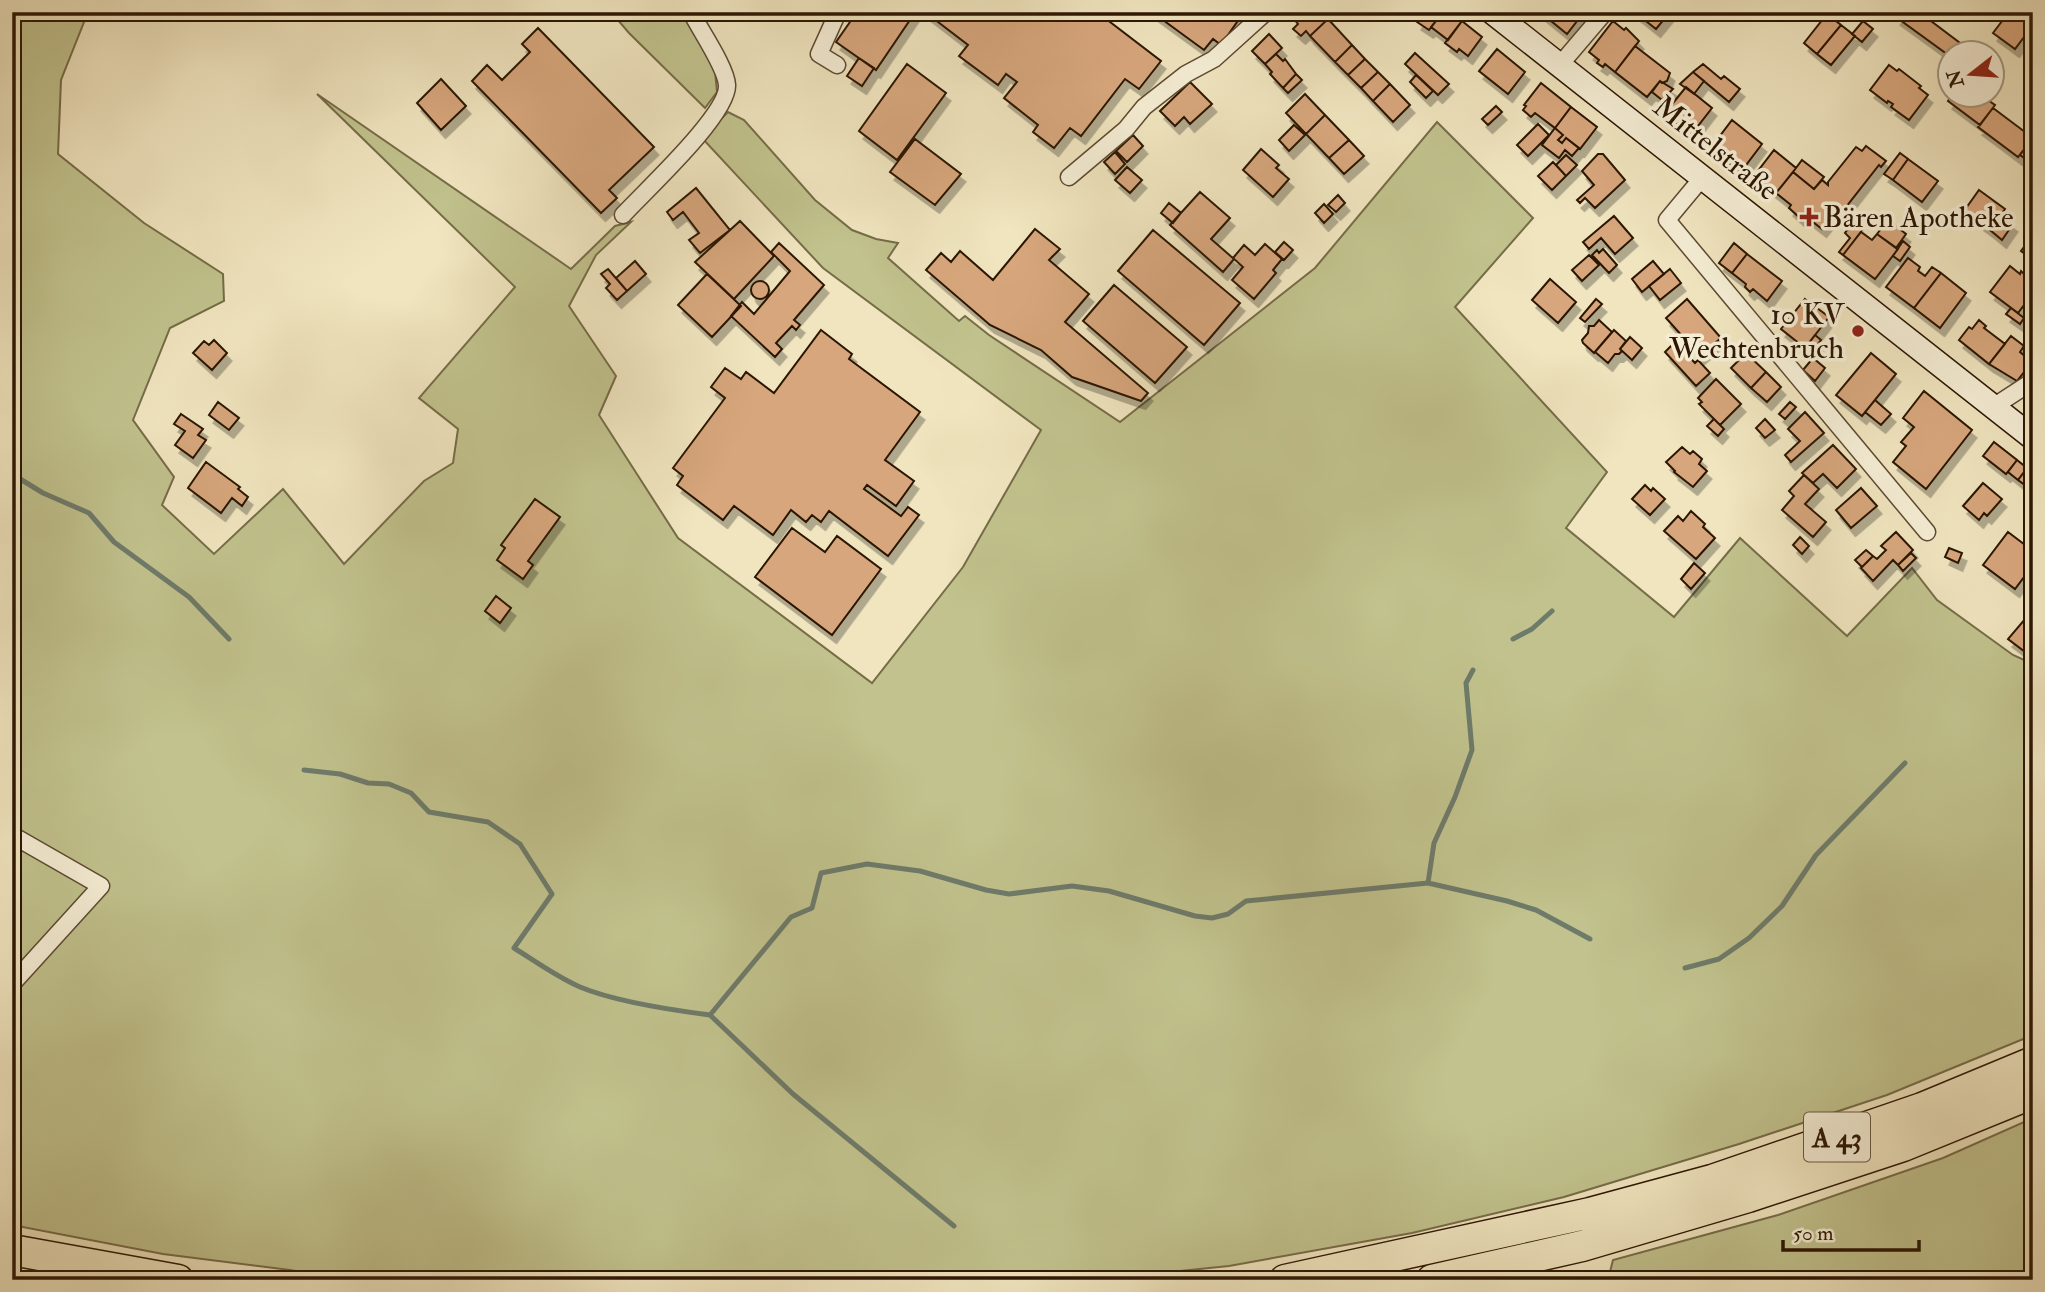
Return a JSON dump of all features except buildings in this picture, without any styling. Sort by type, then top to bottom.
[{"type":"highway","name":"A 43","points":[[1285,1280],[1590,1213],[1712,1180],[1922,1108],[2033,1062]]},
{"type":"highway","name":"A 43","points":[[1432,1280],[1582,1246],[1748,1198],[1903,1146],[2033,1093]]},
{"type":"highway","points":[[12,1250],[178,1280]]},
{"type":"main road","name":"Mittelstraße","points":[[1492,12],[2033,438]]},
{"type":"street","points":[[622,215],[708,125],[723,104],[727,85],[719,62],[691,12]]},
{"type":"street","points":[[837,65],[819,54],[838,12]]},
{"type":"street","points":[[1069,177],[1126,129],[1144,107],[1186,74],[1214,59],[1266,12]]},
{"type":"street","points":[[1559,66],[1605,12]]},
{"type":"street","points":[[1702,177],[1667,220],[1927,532]]},
{"type":"street","points":[[1993,407],[2033,381]]},
{"type":"street","points":[[12,835],[101,886],[12,984]]},
{"type":"green space","points":[[12,12],[88,12],[61,80],[58,154],[144,223],[223,274],[224,301],[170,328],[133,420],[174,477],[162,505],[214,554],[283,489],[344,564],[424,481],[453,463],[458,429],[419,398],[515,287],[317,94],[571,269],[615,226],[631,222],[596,255],[569,306],[616,376],[599,415],[678,538],[872,683],[963,567],[1041,430],[823,268],[702,138],[728,112],[744,120],[815,200],[852,230],[876,239],[898,243],[888,258],[959,321],[965,316],[989,335],[1120,422],[1315,268],[1437,122],[1533,218],[1455,307],[1607,472],[1566,528],[1674,617],[1740,538],[1847,636],[1912,568],[1937,600],[2013,655],[2033,664],[2033,1035],[1887,1095],[1739,1144],[1564,1197],[1412,1233],[1229,1266],[1091,1280],[346,1280],[163,1254],[12,1225]]},
{"type":"green space","points":[[611,12],[683,12],[715,71],[717,92],[705,108],[629,33]]},
{"type":"green space","points":[[2033,1118],[2033,1280],[1608,1280],[1613,1260],[1778,1215],[1943,1158]]},
{"type":"waterway","points":[[12,474],[43,493],[89,513],[114,542],[189,597],[229,639]]},
{"type":"waterway","points":[[1513,639],[1532,629],[1552,611]]},
{"type":"waterway","points":[[1428,883],[1434,843],[1472,750],[1466,683],[1473,670]]},
{"type":"waterway","points":[[1685,968],[1719,959],[1749,938],[1782,906],[1816,855],[1905,763]]},
{"type":"waterway","points":[[304,770],[340,774],[368,783],[389,784],[411,793],[429,812],[488,822],[520,844],[552,894],[514,948],[580,987],[610,997],[678,1011],[710,1015],[791,917],[812,908],[821,873],[867,864],[920,871],[1009,894],[1072,886],[1109,891],[1195,916],[1212,918],[1228,914],[1246,901],[1428,883],[1536,910],[1590,939]]},
{"type":"waterway","points":[[710,1015],[793,1094],[954,1226]]},
{"type":"place","name":"Bären Apotheke","points":[[1809,217]]},
{"type":"place","name":"10 KV Wechtenbruch","points":[[1858,331]]}]
